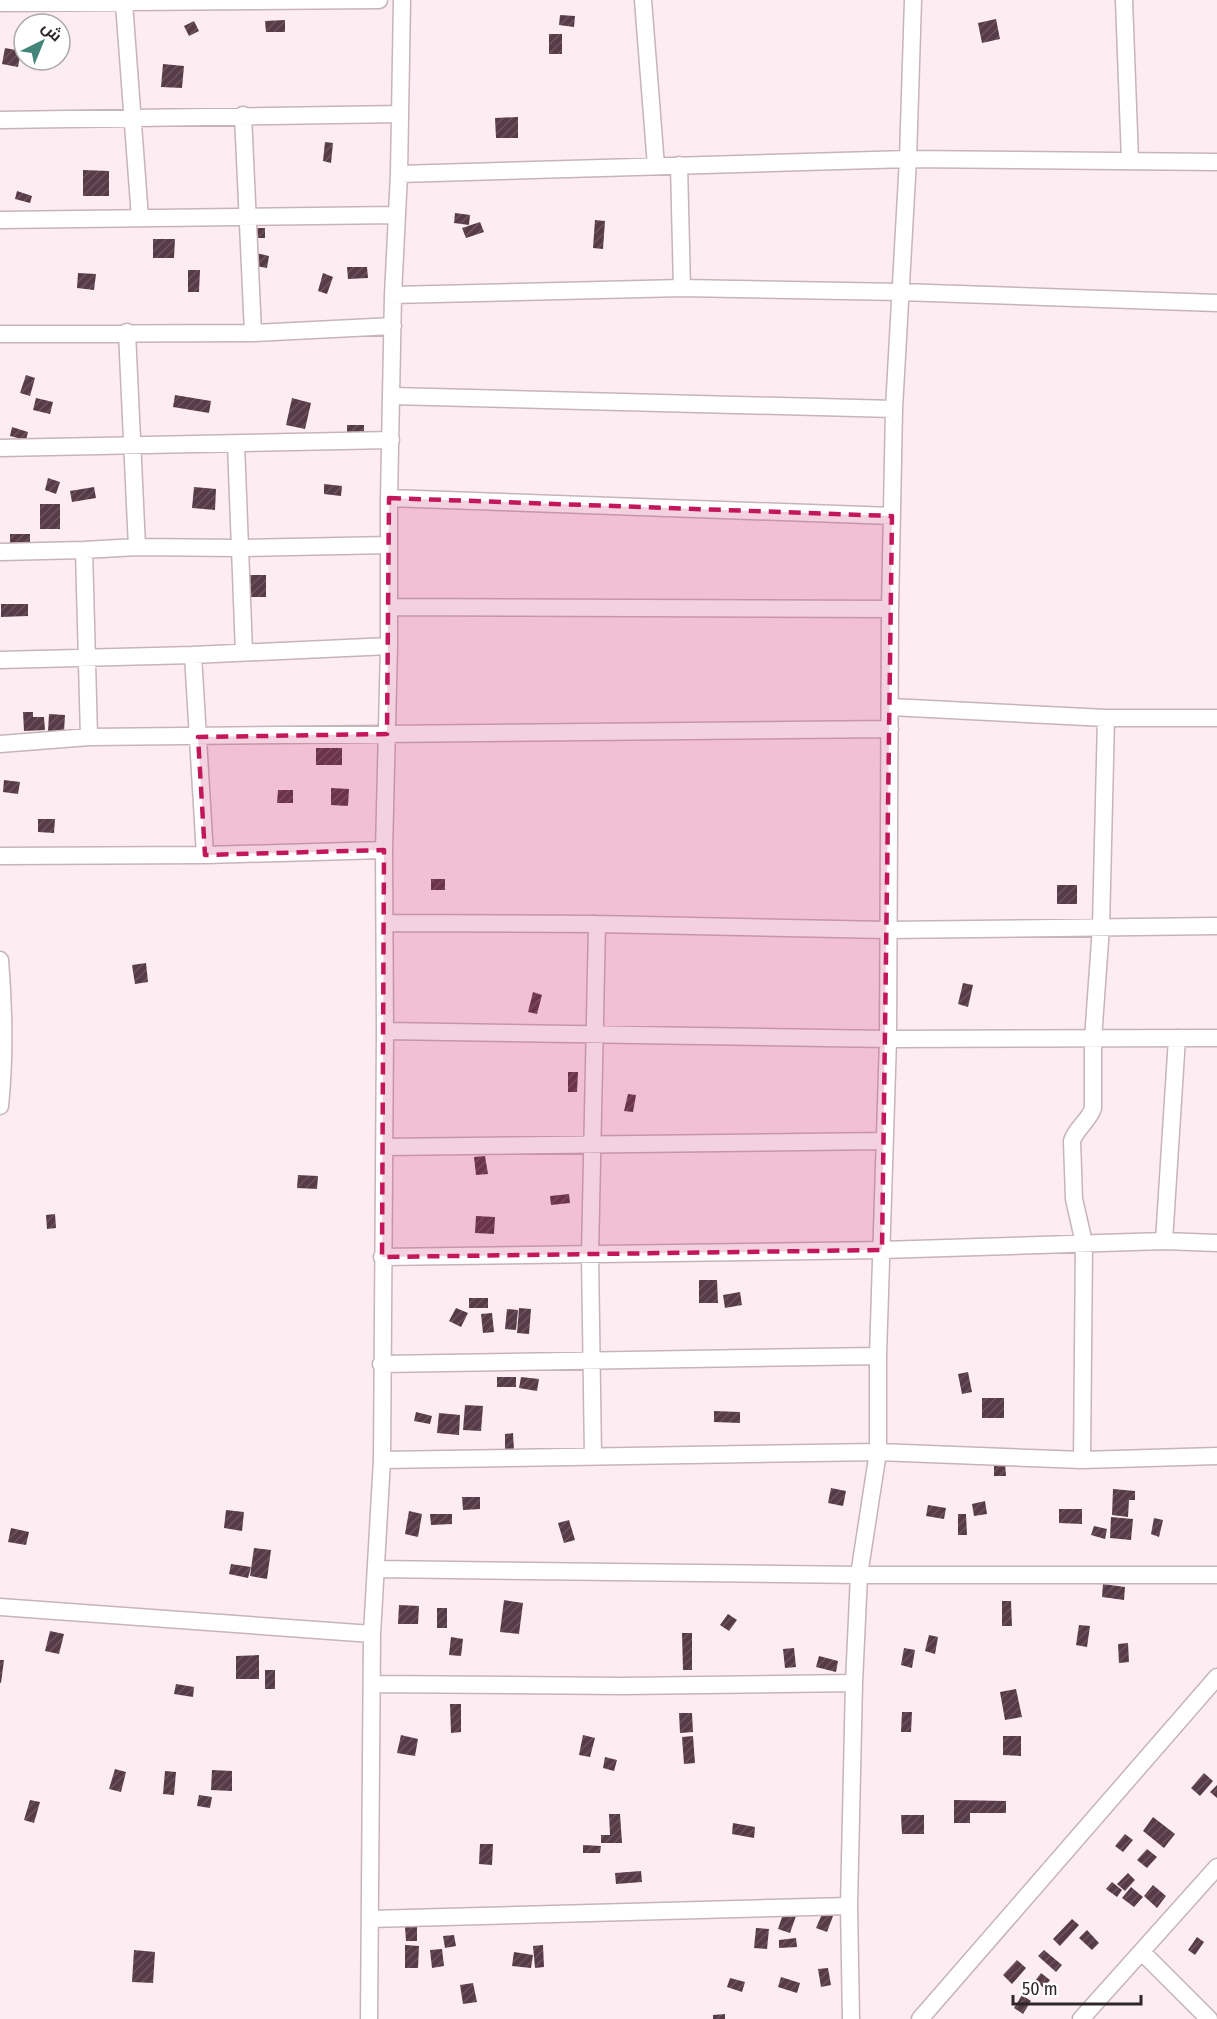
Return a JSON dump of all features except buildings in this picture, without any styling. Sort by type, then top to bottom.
[{"type":"street","points":[[0,3],[379,0]]},
{"type":"street","points":[[369,2019],[372,1634],[382,1460],[384,850],[389,646],[389,498],[402,0]]},
{"type":"street","points":[[643,0],[656,166]]},
{"type":"street","points":[[851,2019],[849,1906],[854,1683],[860,1575],[878,1452],[878,1356],[888,1039],[890,609],[894,409],[908,159],[913,0]]},
{"type":"street","points":[[1125,0],[1130,161]]},
{"type":"street","points":[[124,3],[140,218]]},
{"type":"street","points":[[0,120],[400,114]]},
{"type":"street","points":[[243,116],[253,333]]},
{"type":"street","points":[[399,174],[908,159],[1217,162]]},
{"type":"street","points":[[680,165],[682,288]]},
{"type":"street","points":[[0,220],[395,215]]},
{"type":"street","points":[[393,295],[682,288],[900,292],[1217,303]]},
{"type":"street","points":[[0,334],[253,333],[393,326]]},
{"type":"street","points":[[127,333],[134,444],[137,547]]},
{"type":"street","points":[[392,396],[894,409]]},
{"type":"street","points":[[0,448],[391,440]]},
{"type":"street","points":[[236,444],[244,652]]},
{"type":"street","points":[[389,498],[892,516]]},
{"type":"street","points":[[0,552],[137,547],[239,548],[389,545]]},
{"type":"street","points":[[84,550],[89,737]]},
{"type":"street","points":[[389,607],[890,609]]},
{"type":"street","points":[[0,660],[193,655],[389,646]]},
{"type":"street","points":[[193,655],[205,855]]},
{"type":"street","points":[[891,707],[1106,718],[1217,718]]},
{"type":"street","points":[[1082,1460],[1084,1243],[1074,1199],[1072,1141],[1093,1108],[1093,1039],[1101,927],[1106,718]]},
{"type":"street","points":[[0,744],[89,737],[890,729]]},
{"type":"street","points":[[0,856],[205,855],[384,850]]},
{"type":"street","points":[[385,923],[597,924],[888,930],[1217,926]]},
{"type":"street","points":[[593,1457],[590,1254],[597,924]]},
{"type":"street","points":[[0,960],[4,999],[4,1052],[0,1106]]},
{"type":"street","points":[[385,1031],[888,1039],[1217,1038]]},
{"type":"street","points":[[1164,1240],[1177,1038]]},
{"type":"street","points":[[384,1147],[885,1141]]},
{"type":"street","points":[[382,1257],[882,1250],[1164,1240],[1217,1243]]},
{"type":"street","points":[[381,1364],[878,1356]]},
{"type":"street","points":[[382,1460],[878,1452],[1082,1460],[1217,1456]]},
{"type":"street","points":[[376,1569],[860,1575],[1217,1575]]},
{"type":"street","points":[[0,1607],[372,1634]]},
{"type":"street","points":[[920,2019],[1217,1677]]},
{"type":"street","points":[[373,1684],[622,1686],[854,1683]]},
{"type":"street","points":[[1081,2019],[1217,1867]]},
{"type":"street","points":[[370,1919],[849,1906]]},
{"type":"street","points":[[1142,1952],[1209,2019]]},
{"type":"highlighted area","points":[[389,498],[892,516],[882,1250],[382,1257],[384,850],[205,855],[198,737],[387,734]]}]
